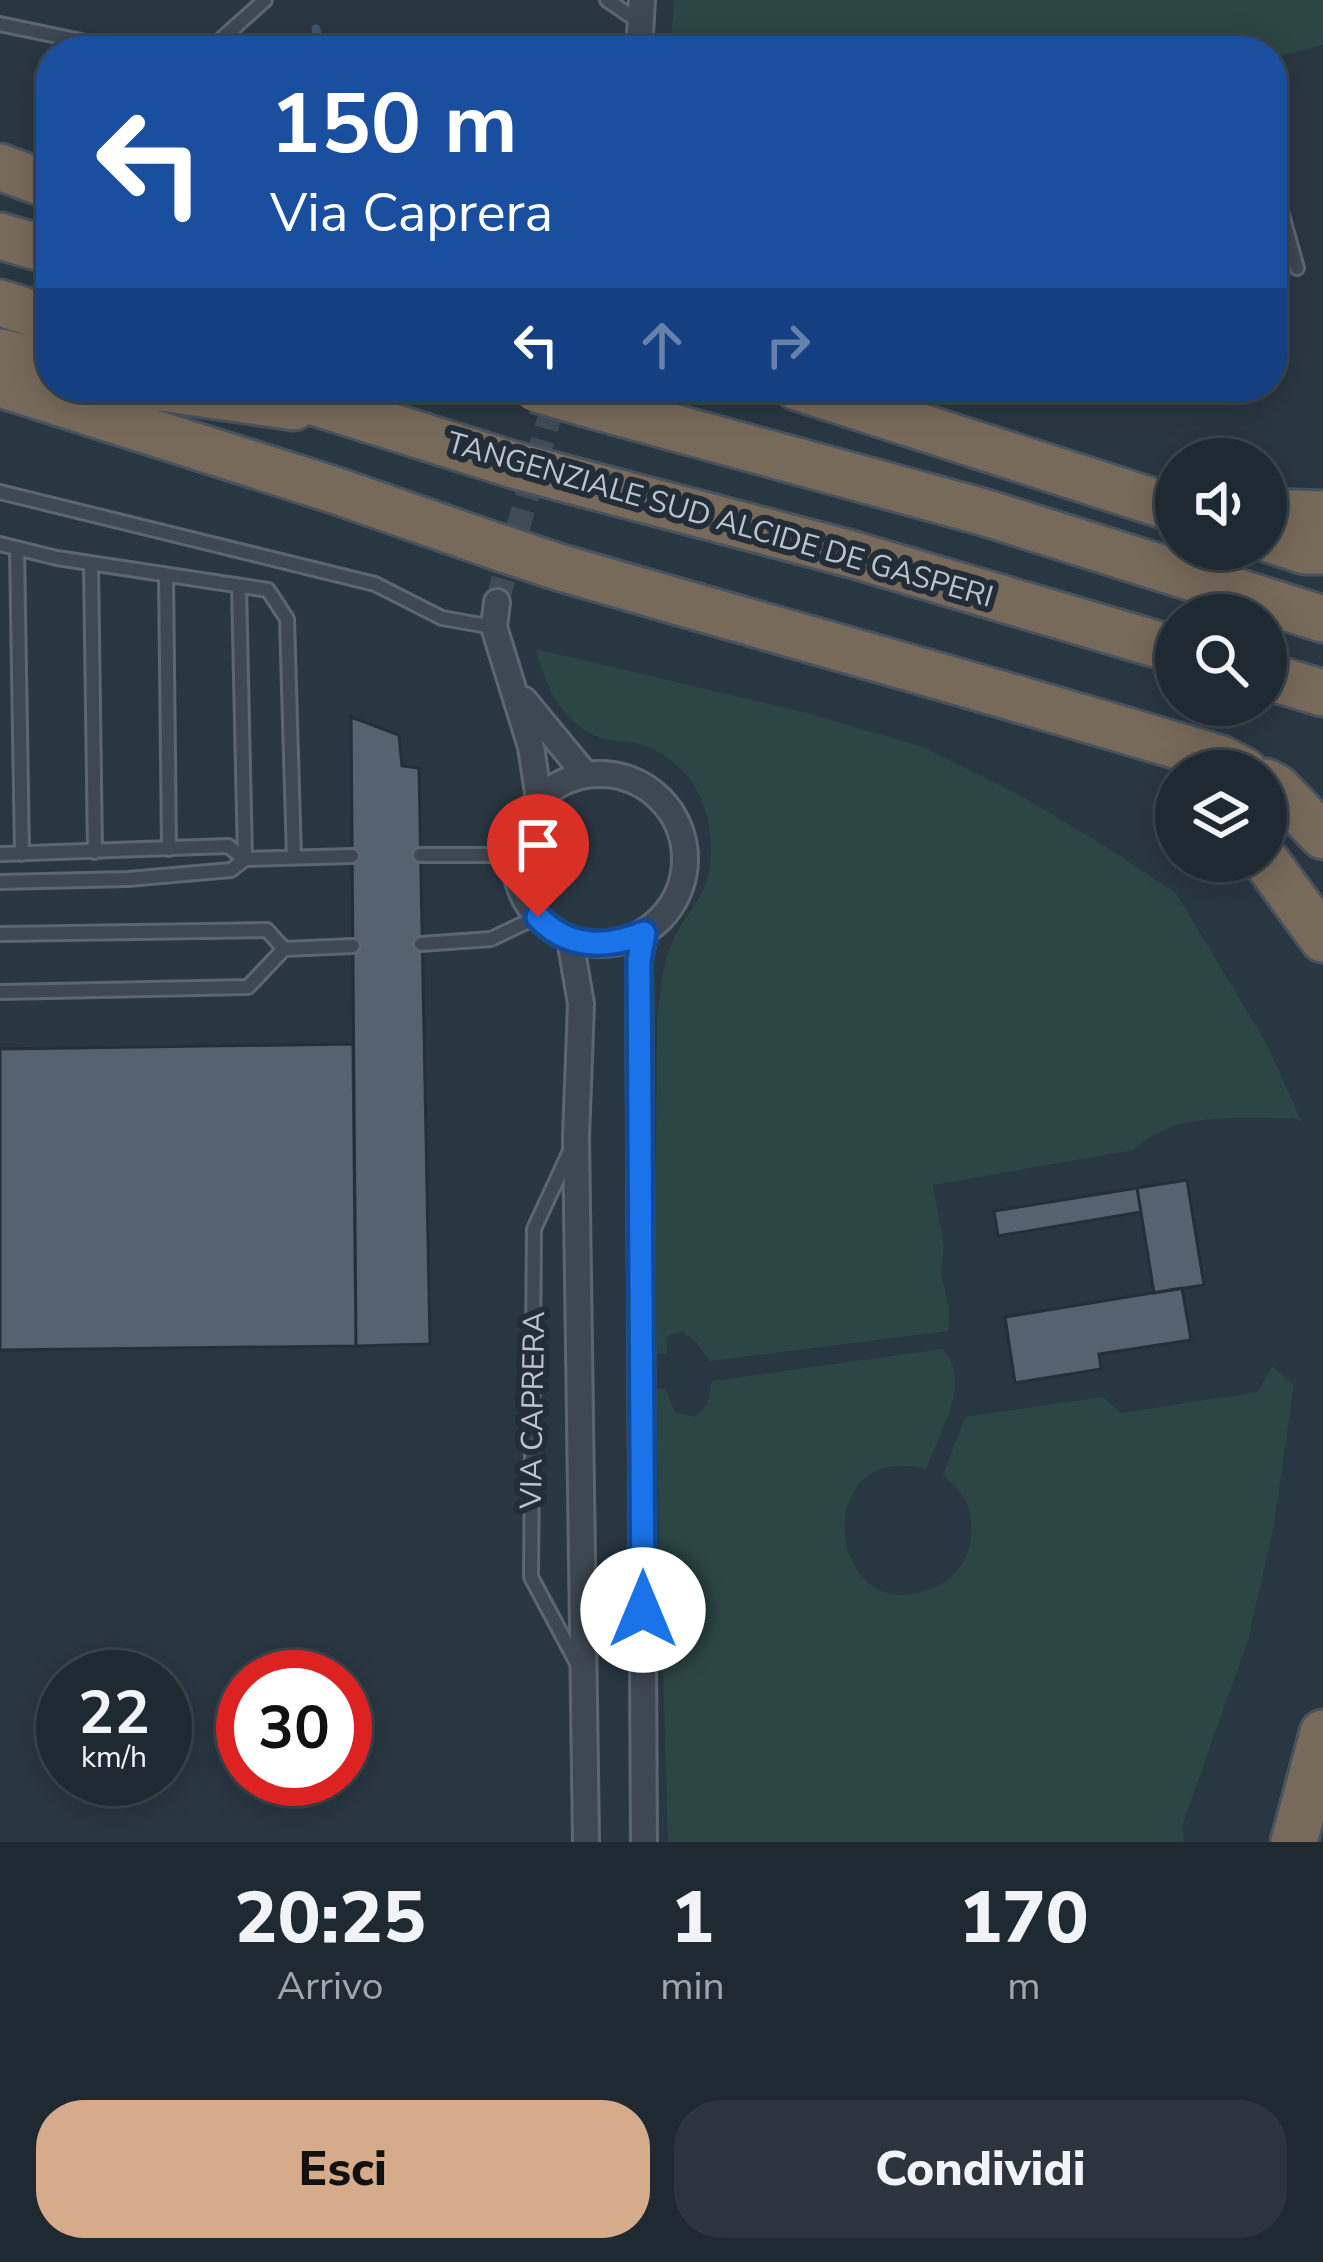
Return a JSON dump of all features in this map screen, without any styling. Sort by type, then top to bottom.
[{"type":"highway","points":[[0,154],[36,162]]},
{"type":"highway","points":[[0,167],[36,180]]},
{"type":"highway","points":[[0,236],[36,247]]},
{"type":"highway","points":[[0,303],[36,314]]},
{"type":"highway","points":[[0,352],[36,360]]},
{"type":"highway","points":[[0,384],[36,396]]},
{"type":"highway","points":[[55,402],[555,566],[1191,750]]},
{"type":"highway","points":[[262,402],[355,415]]},
{"type":"highway","name":"TANGENZIALE SUD ALCIDE DE GASPERI","points":[[314,402],[514,465],[851,554],[1155,644]]},
{"type":"highway","points":[[581,402],[983,512],[1323,619]]},
{"type":"highway","points":[[844,402],[1155,502]]},
{"type":"highway","points":[[1287,513],[1323,514]]},
{"type":"highway","points":[[1287,545],[1323,551]]},
{"type":"highway","points":[[1287,682],[1320,692]]},
{"type":"highway","points":[[1053,708],[1155,768]]},
{"type":"highway","points":[[1287,798],[1323,836]]},
{"type":"highway","points":[[1281,882],[1323,939]]},
{"type":"highway","points":[[1294,1842],[1323,1732]]},
{"type":"highway","points":[[1262,1842],[1305,1793]]},
{"type":"street","points":[[495,615],[531,747],[539,799]]},
{"type":"street","points":[[515,688],[585,774]]},
{"type":"street","points":[[612,773],[637,781],[659,796],[676,817],[685,842],[682,881],[664,916],[644,933],[607,945],[570,939],[538,917],[517,882],[514,855],[521,825],[539,799],[560,783],[585,774],[612,773]]},
{"type":"street","points":[[644,933],[639,961],[644,1842]]},
{"type":"street","name":"VIA CAPRERA","points":[[570,939],[580,1004],[576,1138],[586,1842]]},
{"type":"lane","points":[[225,36],[265,0]]},
{"type":"lane","points":[[607,0],[642,12]]},
{"type":"lane","points":[[0,24],[57,36]]},
{"type":"lane","points":[[1287,232],[1297,268]]},
{"type":"lane","points":[[0,492],[375,584],[442,618],[495,615]]},
{"type":"lane","points":[[0,544],[91,564],[268,590],[287,619],[293,858]]},
{"type":"lane","points":[[17,548],[22,854]]},
{"type":"lane","points":[[91,564],[95,852]]},
{"type":"lane","points":[[166,575],[169,849]]},
{"type":"lane","points":[[239,586],[245,859]]},
{"type":"lane","points":[[0,854],[228,846],[245,859]]},
{"type":"lane","points":[[420,855],[514,855]]},
{"type":"lane","points":[[0,882],[149,878],[231,870],[245,859],[352,856]]},
{"type":"lane","points":[[422,944],[491,939],[538,917]]},
{"type":"lane","points":[[0,934],[267,930],[284,950]]},
{"type":"lane","points":[[0,992],[248,987],[284,950],[353,946]]},
{"type":"lane","name":"VIA CAPRERA","points":[[576,1138],[534,1229],[531,1576],[584,1678]]},
{"type":"green space","points":[[674,0],[1323,0],[1323,45],[1287,54],[1287,36],[671,36]]},
{"type":"green space","points":[[536,649],[807,713],[923,747],[1016,793],[1176,893],[1265,1041],[1302,1122],[1293,1118],[1208,1119],[1169,1128],[1133,1150],[933,1185],[944,1247],[941,1275],[949,1307],[948,1331],[710,1361],[682,1331],[668,1336],[666,1354],[654,1353],[658,1009],[670,948],[709,873],[710,833],[700,796],[677,766],[643,745],[603,739],[585,730],[564,712]]},
{"type":"green space","points":[[943,1349],[955,1377],[954,1392],[926,1469],[887,1468],[861,1482],[847,1508],[845,1537],[854,1566],[874,1587],[903,1595],[941,1584],[966,1556],[972,1532],[968,1506],[943,1475],[965,1417],[1103,1397],[1121,1413],[1258,1392],[1272,1366],[1294,1385],[1274,1525],[1248,1640],[1182,1826],[1184,1842],[668,1842],[655,1389],[665,1388],[675,1412],[695,1417],[707,1405],[712,1381]]},
{"type":"building","points":[[351,717],[399,735],[402,766],[419,768],[430,1344],[356,1346]]},
{"type":"building","points":[[353,1044],[356,1346],[0,1350],[0,1049]]},
{"type":"building","points":[[1187,1180],[1204,1285],[1154,1293],[1137,1188]]},
{"type":"building","points":[[1137,1188],[1141,1212],[998,1236],[994,1211]]},
{"type":"building","points":[[1182,1288],[1191,1340],[1099,1354],[1101,1369],[1015,1383],[1005,1317]]},
{"type":"waterway","points":[[316,29],[318,36]]},
{"type":"tunnel","points":[[497,602],[554,402]]},
{"type":"route","points":[[538,917],[570,939],[588,944],[607,945],[644,933],[639,961],[643,1610]]}]
